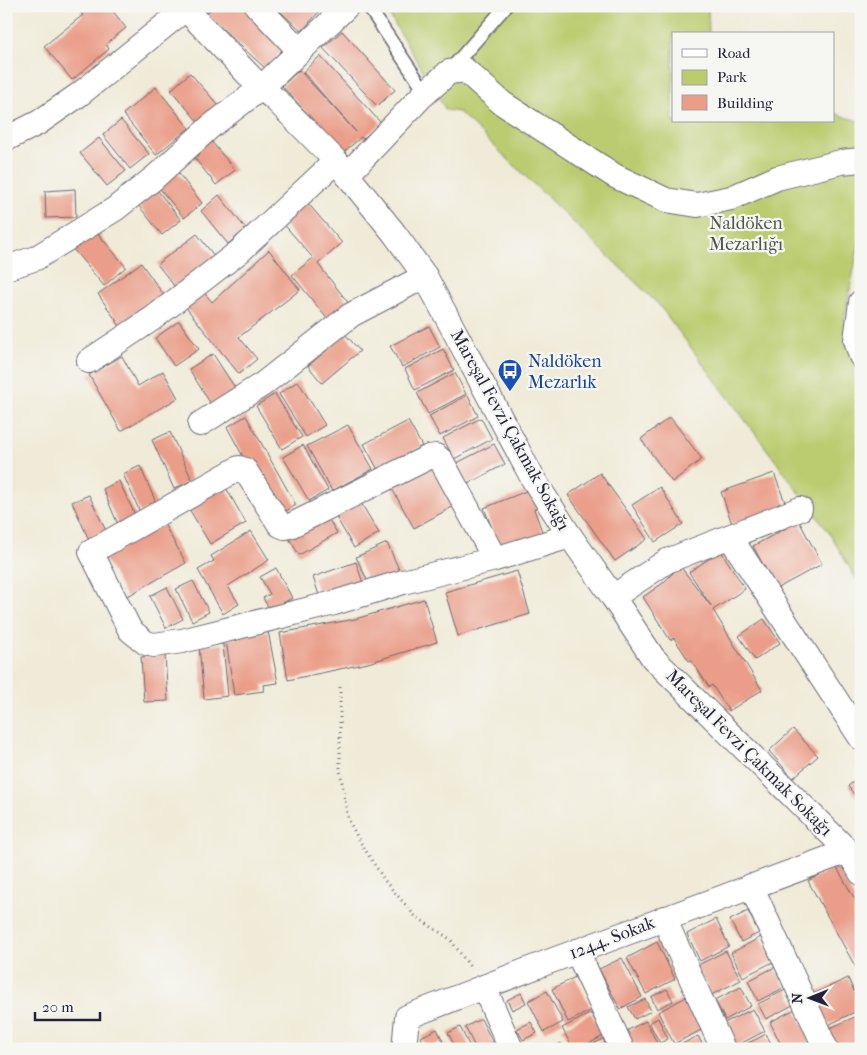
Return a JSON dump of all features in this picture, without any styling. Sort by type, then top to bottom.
[{"type":"street","points":[[257,6],[300,51]]},
{"type":"street","points":[[6,268],[36,258],[115,209],[154,178],[210,127],[261,88],[347,6]]},
{"type":"street","points":[[6,139],[38,123],[80,94],[186,7]]},
{"type":"street","name":"Mareşal Fevzi Çakmak Sokağı","points":[[186,7],[261,88],[276,100],[342,168],[394,233],[425,276],[533,479],[570,536],[614,597],[653,658],[848,851],[861,873]]},
{"type":"street","points":[[89,360],[152,319],[240,251],[342,168],[449,72],[465,70],[502,103],[615,176],[666,200],[697,205],[732,198],[777,178],[841,162],[861,160]]},
{"type":"street","points":[[200,424],[263,384],[351,315],[425,276]]},
{"type":"street","points":[[859,345],[861,302]]},
{"type":"street","points":[[495,559],[441,460],[436,456],[428,457],[290,526],[284,527],[280,525],[244,470],[240,468],[91,552],[130,630],[146,643],[154,646],[182,641],[327,605],[403,582],[495,559],[570,536]]},
{"type":"street","points":[[614,597],[667,561],[800,510]]},
{"type":"street","points":[[730,536],[861,738]]},
{"type":"street","name":"1244. Sokak","points":[[404,1049],[407,1017],[664,918],[848,851]]},
{"type":"street","points":[[751,886],[826,1049]]},
{"type":"street","points":[[664,918],[723,1049]]},
{"type":"street","points":[[577,951],[622,1049]]},
{"type":"street","points":[[484,987],[511,1049]]},
{"type":"lane","points":[[368,6],[426,93]]},
{"type":"lane","points":[[449,72],[506,6]]},
{"type":"path","points":[[340,687],[340,770],[348,819],[385,881],[415,916],[450,939],[484,987]]},
{"type":"green space","name":"Naldöken Mezarlığı","points":[[384,6],[708,6],[709,32],[672,32],[672,122],[834,122],[834,113],[861,122],[861,232],[844,321],[861,356],[861,587],[828,531],[659,305],[459,112],[446,110]]},
{"type":"building","points":[[88,6],[109,6],[126,28],[106,44],[109,49],[72,80],[44,46],[83,15],[80,12]]},
{"type":"building","points":[[213,6],[246,6],[287,44],[266,69],[206,14]]},
{"type":"building","points":[[274,6],[324,6],[302,31]]},
{"type":"building","points":[[342,31],[395,90],[377,106],[323,48]]},
{"type":"building","points":[[320,56],[381,123],[343,153],[282,86],[299,70],[356,132],[303,72]]},
{"type":"building","points":[[190,73],[219,106],[199,123],[171,90]]},
{"type":"building","points":[[156,87],[189,128],[156,155],[123,114]]},
{"type":"building","points":[[121,120],[149,154],[130,169],[103,135]]},
{"type":"building","points":[[207,136],[235,170],[216,185],[189,151]]},
{"type":"building","points":[[99,138],[126,171],[107,186],[80,153]]},
{"type":"building","points":[[175,169],[202,203],[184,218],[156,184]]},
{"type":"building","points":[[154,186],[181,220],[162,235],[135,201]]},
{"type":"building","points":[[75,189],[76,217],[46,218],[45,191]]},
{"type":"building","points":[[219,195],[246,229],[228,244],[201,211]]},
{"type":"building","points":[[306,201],[342,243],[318,264],[350,305],[329,321],[292,275],[313,258],[282,222]]},
{"type":"building","points":[[95,230],[126,267],[104,286],[73,249]]},
{"type":"building","points":[[197,234],[218,261],[179,292],[157,264]]},
{"type":"building","points":[[269,250],[300,290],[239,337],[257,359],[239,374],[184,305],[202,290],[212,302]]},
{"type":"building","points":[[141,263],[168,301],[124,332],[98,294]]},
{"type":"building","points":[[179,321],[199,349],[174,366],[155,338]]},
{"type":"building","points":[[429,326],[440,347],[402,367],[390,346]]},
{"type":"building","points":[[345,334],[360,351],[322,383],[308,366]]},
{"type":"building","points":[[443,349],[454,370],[415,390],[405,369]]},
{"type":"building","points":[[213,354],[239,394],[214,409],[189,369]]},
{"type":"building","points":[[122,356],[138,386],[163,371],[178,398],[121,431],[89,375]]},
{"type":"building","points":[[455,373],[466,394],[428,414],[417,393]]},
{"type":"building","points":[[298,381],[325,425],[306,437],[279,394]]},
{"type":"building","points":[[275,394],[302,437],[282,449],[256,406]]},
{"type":"building","points":[[468,395],[478,416],[440,436],[429,416]]},
{"type":"building","points":[[246,416],[296,505],[276,517],[227,427]]},
{"type":"building","points":[[670,417],[702,459],[672,482],[641,439]]},
{"type":"building","points":[[481,418],[492,439],[454,459],[443,438]]},
{"type":"building","points":[[408,421],[422,446],[378,470],[364,444]]},
{"type":"building","points":[[348,425],[373,469],[332,491],[307,446]]},
{"type":"building","points":[[170,432],[192,480],[174,489],[152,440]]},
{"type":"building","points":[[494,444],[505,464],[466,485],[455,464]]},
{"type":"building","points":[[303,445],[328,490],[309,501],[283,457]]},
{"type":"building","points":[[432,465],[454,506],[414,528],[391,487]]},
{"type":"building","points":[[140,466],[157,505],[140,512],[123,474]]},
{"type":"building","points":[[600,473],[647,539],[615,561],[568,495]]},
{"type":"building","points":[[774,473],[786,505],[732,524],[721,492]]},
{"type":"building","points":[[119,481],[137,519],[119,527],[103,489]]},
{"type":"building","points":[[225,486],[246,523],[210,544],[188,507]]},
{"type":"building","points":[[660,487],[683,524],[655,542],[632,505]]},
{"type":"building","points":[[534,488],[541,506],[534,509],[543,534],[501,551],[484,508]]},
{"type":"building","points":[[89,495],[107,533],[89,540],[72,502]]},
{"type":"building","points":[[361,503],[379,533],[354,548],[336,517]]},
{"type":"building","points":[[325,513],[337,533],[299,555],[287,535]]},
{"type":"building","points":[[799,521],[822,564],[776,589],[753,546]]},
{"type":"building","points":[[164,524],[186,563],[126,597],[104,558]]},
{"type":"building","points":[[251,531],[269,560],[228,586],[239,604],[223,614],[198,570],[214,561],[211,556]]},
{"type":"building","points":[[387,543],[402,576],[372,590],[356,557]]},
{"type":"building","points":[[721,551],[745,589],[713,610],[762,690],[729,711],[712,685],[709,687],[674,638],[670,640],[643,597],[663,583],[680,566],[711,606],[689,572]]},
{"type":"building","points":[[356,562],[364,586],[321,601],[313,577]]},
{"type":"building","points":[[276,568],[292,598],[270,610],[263,598],[270,594],[260,577]]},
{"type":"building","points":[[517,571],[530,614],[458,636],[445,592]]},
{"type":"building","points":[[193,581],[209,612],[192,621],[176,589]]},
{"type":"building","points":[[167,587],[183,619],[166,628],[150,596]]},
{"type":"building","points":[[424,599],[437,642],[368,663],[288,680],[280,633],[355,619]]},
{"type":"building","points":[[764,619],[780,643],[755,660],[739,636]]},
{"type":"building","points":[[268,631],[278,683],[263,685],[264,691],[234,695],[226,640]]},
{"type":"building","points":[[223,644],[228,696],[204,699],[199,646]]},
{"type":"building","points":[[165,655],[168,701],[144,702],[141,657]]},
{"type":"building","points":[[793,729],[818,756],[793,778],[769,751]]},
{"type":"building","points":[[861,776],[861,804],[848,786]]},
{"type":"building","points":[[836,866],[861,910],[861,977],[808,881]]},
{"type":"building","points":[[748,911],[759,933],[741,942],[730,920]]},
{"type":"building","points":[[716,919],[729,946],[700,961],[687,934]]},
{"type":"building","points":[[761,937],[773,962],[743,977],[731,953]]},
{"type":"building","points":[[657,942],[675,979],[646,994],[627,958]]},
{"type":"building","points":[[726,951],[741,980],[711,995],[696,966]]},
{"type":"building","points":[[622,958],[642,997],[620,1009],[599,969]]},
{"type":"building","points":[[775,967],[785,987],[758,1001],[748,981]]},
{"type":"building","points":[[575,977],[592,1010],[568,1022],[552,989]]},
{"type":"building","points":[[848,978],[857,998],[861,996],[861,1009],[828,1025],[813,994]]},
{"type":"building","points":[[741,987],[751,1006],[725,1020],[715,1000]]},
{"type":"building","points":[[667,989],[673,1001],[657,1009],[651,997]]},
{"type":"building","points":[[787,989],[795,1004],[766,1019],[758,1004]]},
{"type":"building","points":[[547,991],[563,1022],[544,1032],[528,1001]]},
{"type":"building","points":[[521,993],[526,1003],[512,1010],[507,1000]]},
{"type":"building","points":[[690,995],[707,1027],[674,1044],[658,1012]]},
{"type":"building","points":[[645,999],[651,1011],[635,1019],[628,1007]]},
{"type":"building","points":[[753,1009],[765,1031],[734,1047],[722,1024]]},
{"type":"building","points":[[795,1009],[811,1040],[795,1049],[783,1049],[770,1022]]},
{"type":"building","points":[[591,1013],[603,1036],[579,1049],[573,1049],[562,1028]]},
{"type":"building","points":[[861,1014],[861,1049],[835,1049],[826,1030]]},
{"type":"building","points":[[658,1018],[668,1039],[660,1043],[649,1023]]},
{"type":"building","points":[[481,1019],[495,1047],[491,1049],[476,1049],[465,1027]]},
{"type":"building","points":[[646,1021],[658,1045],[651,1049],[636,1049],[626,1031]]},
{"type":"building","points":[[531,1022],[537,1033],[523,1040],[517,1029]]},
{"type":"building","points":[[460,1027],[471,1049],[456,1049],[448,1033]]},
{"type":"building","points":[[437,1029],[443,1041],[427,1049],[421,1037]]},
{"type":"building","points":[[766,1034],[774,1049],[737,1049]]},
{"type":"building","points":[[698,1036],[705,1049],[680,1049],[678,1046]]},
{"type":"building","points":[[603,1039],[608,1049],[584,1049]]},
{"type":"building","points":[[561,1043],[563,1049],[550,1049]]},
{"type":"building","points":[[447,1044],[449,1049],[438,1049]]},
{"type":"place","name":"Naldöken Mezarlık","points":[[510,392]]}]
